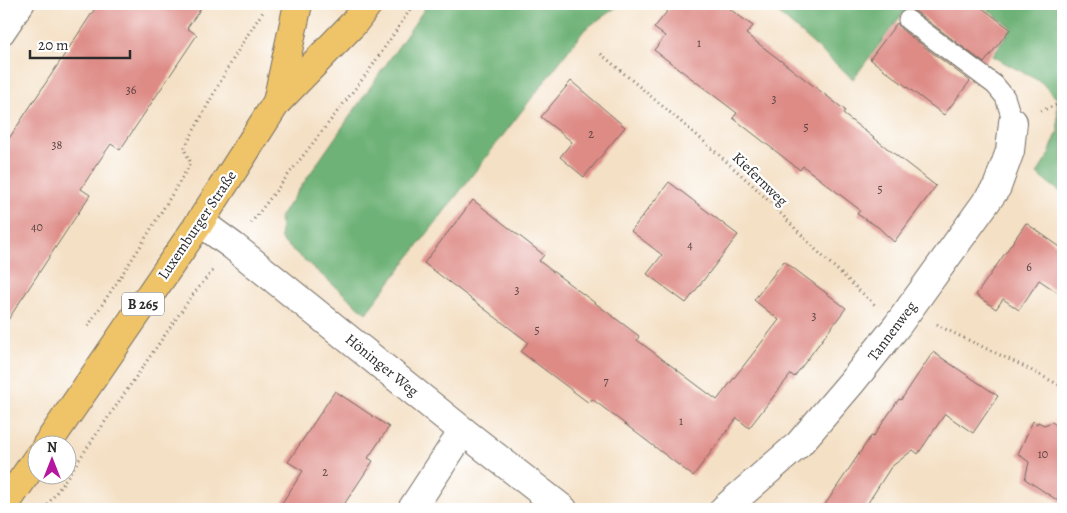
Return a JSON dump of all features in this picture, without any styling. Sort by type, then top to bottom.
[{"type":"main road","name":"Luxemburger Straße","points":[[277,102],[298,4]]},
{"type":"main road","name":"Luxemburger Straße","points":[[53,436],[200,222],[277,102],[353,24],[368,4]]},
{"type":"main road","points":[[4,506],[28,471]]},
{"type":"street","name":"Tannenweg","points":[[724,509],[799,444],[851,383],[904,316],[997,187],[1010,151],[1013,122]]},
{"type":"street","name":"Höninger Weg","points":[[200,222],[233,246],[562,509]]},
{"type":"street","points":[[412,509],[463,431]]},
{"type":"lane","points":[[4,35],[25,4]]},
{"type":"lane","points":[[908,20],[995,85],[1005,98],[1013,122]]},
{"type":"path","points":[[85,330],[140,247],[191,163],[184,150],[221,81],[263,11]]},
{"type":"path","name":"Kiefernweg","points":[[601,54],[758,190],[817,251],[904,316],[943,328],[1063,387]]},
{"type":"green space","points":[[428,4],[621,4],[585,29],[366,313],[281,240],[280,217]]},
{"type":"green space","points":[[768,4],[910,4],[853,79]]},
{"type":"green space","points":[[980,4],[1063,4],[1063,194],[1037,174],[1048,156],[1058,131],[1057,99],[1041,82],[992,56],[1012,28]]},
{"type":"building","points":[[98,4],[204,4],[187,28],[197,35],[120,150],[111,144],[97,164],[81,189],[90,195],[4,326],[4,146]]},
{"type":"building","points":[[673,4],[723,4],[753,26],[746,34],[845,110],[843,114],[936,186],[894,242],[878,227],[857,214],[860,210],[803,166],[800,170],[733,118],[737,113],[654,50],[665,36],[654,28]]},
{"type":"building","points":[[911,4],[977,4],[1010,29],[984,63],[915,11],[907,9]]},
{"type":"building","points":[[897,23],[901,29],[970,81],[944,115],[870,59]]},
{"type":"building","points":[[571,81],[625,127],[584,177],[560,157],[572,142],[541,117]]},
{"type":"building","points":[[669,182],[738,235],[686,303],[647,274],[662,255],[631,231]]},
{"type":"building","points":[[473,200],[544,255],[539,261],[639,336],[637,340],[717,400],[779,320],[754,300],[784,261],[846,308],[794,377],[791,374],[749,428],[737,418],[693,476],[592,399],[589,403],[521,352],[528,342],[424,263]]},
{"type":"building","points":[[1026,223],[1063,249],[1063,296],[1039,280],[1019,310],[1003,299],[996,309],[976,295]]},
{"type":"building","points":[[933,352],[998,396],[973,433],[945,414],[918,454],[913,450],[891,467],[864,509],[822,509],[871,436],[873,437],[899,399],[901,400]]},
{"type":"building","points":[[335,391],[389,427],[368,458],[373,461],[341,509],[278,509],[303,471],[288,462]]},
{"type":"building","points":[[1033,421],[1044,425],[1052,422],[1063,430],[1063,504],[1025,479],[1029,462],[1018,454]]}]
